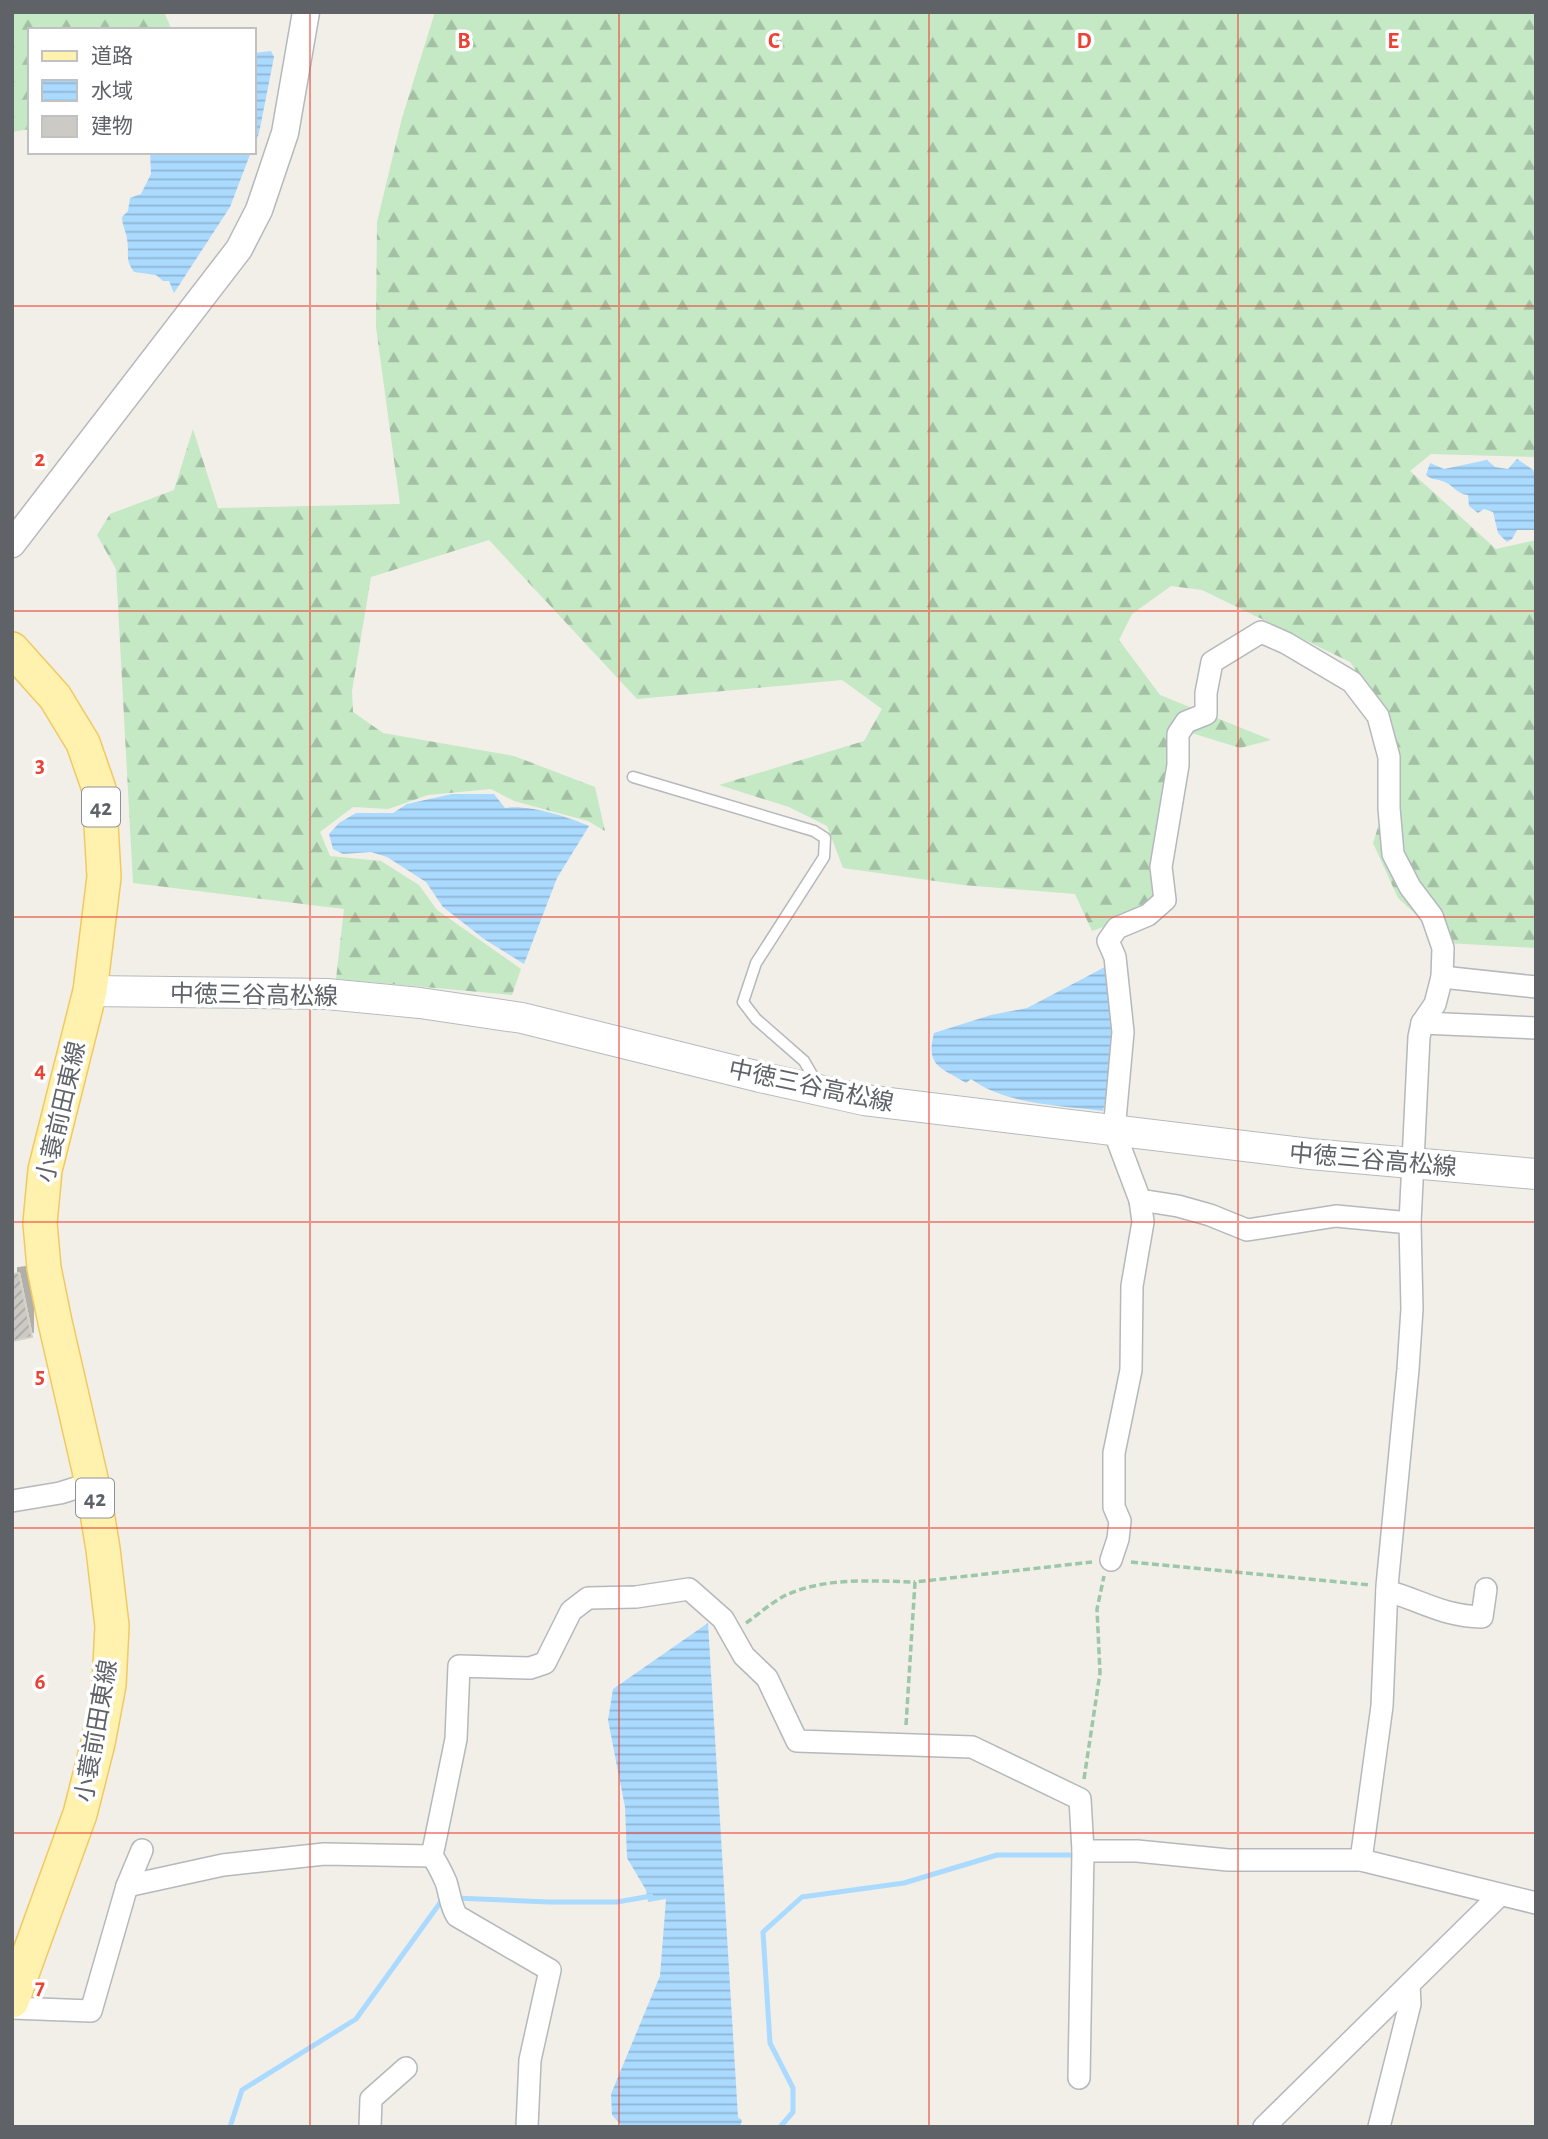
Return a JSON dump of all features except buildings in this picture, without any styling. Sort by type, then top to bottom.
[{"type":"main road","name":"小蓑前田東線","points":[[12,649],[55,697],[83,743],[99,789],[104,877],[90,990],[45,1170],[40,1223],[44,1268],[92,1483],[103,1549],[111,1626],[109,1685],[99,1743],[80,1814],[12,2001]]},
{"type":"main road","name":"中徳三谷高松線","points":[[90,990],[327,994],[420,1003],[522,1018],[760,1077],[864,1100],[929,1110],[1413,1164],[1536,1174]]},
{"type":"street","points":[[12,544],[239,249],[260,210],[285,133],[306,12]]},
{"type":"street","points":[[1110,1560],[1118,1539],[1120,1521],[1114,1507],[1114,1453],[1131,1370],[1132,1286],[1143,1222],[1140,1200],[1114,1131],[1123,1032],[1115,957],[1108,941],[1117,928],[1148,915],[1165,900],[1161,867],[1178,765],[1178,734],[1186,722],[1206,713],[1206,692],[1212,662],[1261,632],[1286,643],[1352,682],[1378,716],[1389,757],[1389,808],[1393,854],[1410,887],[1432,916],[1443,948],[1442,976],[1435,1004],[1422,1023],[1419,1037],[1410,1223],[1410,1333],[1387,1588],[1382,1706],[1361,1860]]},
{"type":"street","points":[[1442,976],[1521,987],[1536,986]]},
{"type":"street","points":[[1422,1023],[1536,1028]]},
{"type":"street","points":[[1140,1200],[1178,1206],[1247,1230],[1336,1216],[1410,1223]]},
{"type":"street","points":[[12,1501],[60,1493],[92,1483]]},
{"type":"street","points":[[1387,1588],[1447,1613],[1482,1617],[1486,1589]]},
{"type":"street","points":[[527,2127],[530,2060],[550,1969],[457,1916],[452,1908],[440,1867],[432,1856],[456,1739],[459,1666],[530,1668],[545,1663],[570,1611],[588,1598],[636,1597],[688,1589],[723,1619],[744,1656],[767,1678],[797,1741],[972,1747],[1080,1799],[1083,1851],[1079,2078]]},
{"type":"street","points":[[12,2008],[91,2011],[128,1886],[142,1850]]},
{"type":"street","points":[[1083,1851],[1137,1851],[1228,1860],[1361,1860],[1536,1903]]},
{"type":"street","points":[[128,1886],[223,1865],[324,1854],[432,1856]]},
{"type":"street","points":[[1264,2127],[1500,1895]]},
{"type":"street","points":[[1379,2127],[1410,2004],[1409,1985]]},
{"type":"street","points":[[370,2127],[371,2099],[406,2068]]},
{"type":"lane","points":[[633,777],[814,831],[825,838],[824,857],[756,963],[743,1002],[756,1019],[804,1061],[821,1090]]},
{"type":"path","points":[[1080,1799],[1100,1673],[1097,1609],[1110,1560]]},
{"type":"path","points":[[730,1631],[785,1595],[813,1586],[847,1581],[915,1582],[1110,1560],[1387,1588]]},
{"type":"path","points":[[905,1745],[915,1582]]},
{"type":"green space","points":[[12,12],[164,12],[171,28],[28,28],[28,129],[12,132]]},
{"type":"green space","points":[[435,12],[1536,12],[1536,457],[1431,454],[1410,471],[1496,549],[1536,540],[1536,948],[1447,943],[1398,898],[1373,843],[1389,792],[1386,714],[1350,662],[1202,590],[1171,586],[1132,614],[1119,640],[1160,695],[1271,740],[1240,748],[1182,730],[1150,910],[1092,931],[1075,894],[963,885],[843,868],[827,826],[789,807],[719,785],[864,741],[882,709],[842,680],[637,699],[489,540],[371,577],[352,691],[353,712],[383,733],[514,756],[595,787],[605,831],[588,821],[514,801],[491,789],[428,795],[388,809],[353,807],[320,832],[330,856],[381,861],[419,885],[437,910],[521,969],[512,995],[336,979],[344,909],[133,883],[116,569],[97,535],[110,514],[174,490],[193,429],[218,508],[400,504],[376,327],[377,222],[402,118]]},
{"type":"water","points":[[271,51],[274,57],[256,141],[256,53]]},
{"type":"water","points":[[150,154],[250,154],[230,207],[174,293],[169,281],[163,281],[156,275],[134,272],[128,260],[122,217],[128,211],[130,198],[141,194],[151,174]]},
{"type":"water","points":[[1517,459],[1536,474],[1536,530],[1517,530],[1507,542],[1498,533],[1493,512],[1484,509],[1478,513],[1469,506],[1468,495],[1460,493],[1446,482],[1426,475],[1430,463],[1444,469],[1487,460],[1495,467],[1508,469]]},
{"type":"water","points":[[452,794],[494,794],[505,808],[536,810],[589,826],[557,878],[524,964],[484,939],[443,907],[426,882],[387,857],[371,852],[343,854],[333,849],[329,834],[339,823],[356,813],[393,813],[407,804]]},
{"type":"water","points":[[1105,967],[1111,1045],[1110,1072],[1103,1111],[1017,1099],[985,1088],[971,1079],[966,1083],[943,1070],[934,1060],[934,1033],[991,1015],[1027,1008]]},
{"type":"water","points":[[708,1623],[738,2117],[742,2120],[740,2127],[623,2127],[612,2115],[611,2094],[660,1976],[666,1899],[648,1902],[646,1890],[627,1858],[625,1807],[608,1720],[613,1689]]},
{"type":"waterway","points":[[780,2127],[793,2112],[793,2088],[770,2043],[763,1932],[802,1897],[904,1883],[997,1855],[1079,1855]]},
{"type":"waterway","points":[[455,1898],[617,1902],[651,1896]]},
{"type":"waterway","points":[[230,2127],[242,2090],[356,2019],[440,1903],[446,1901]]}]
